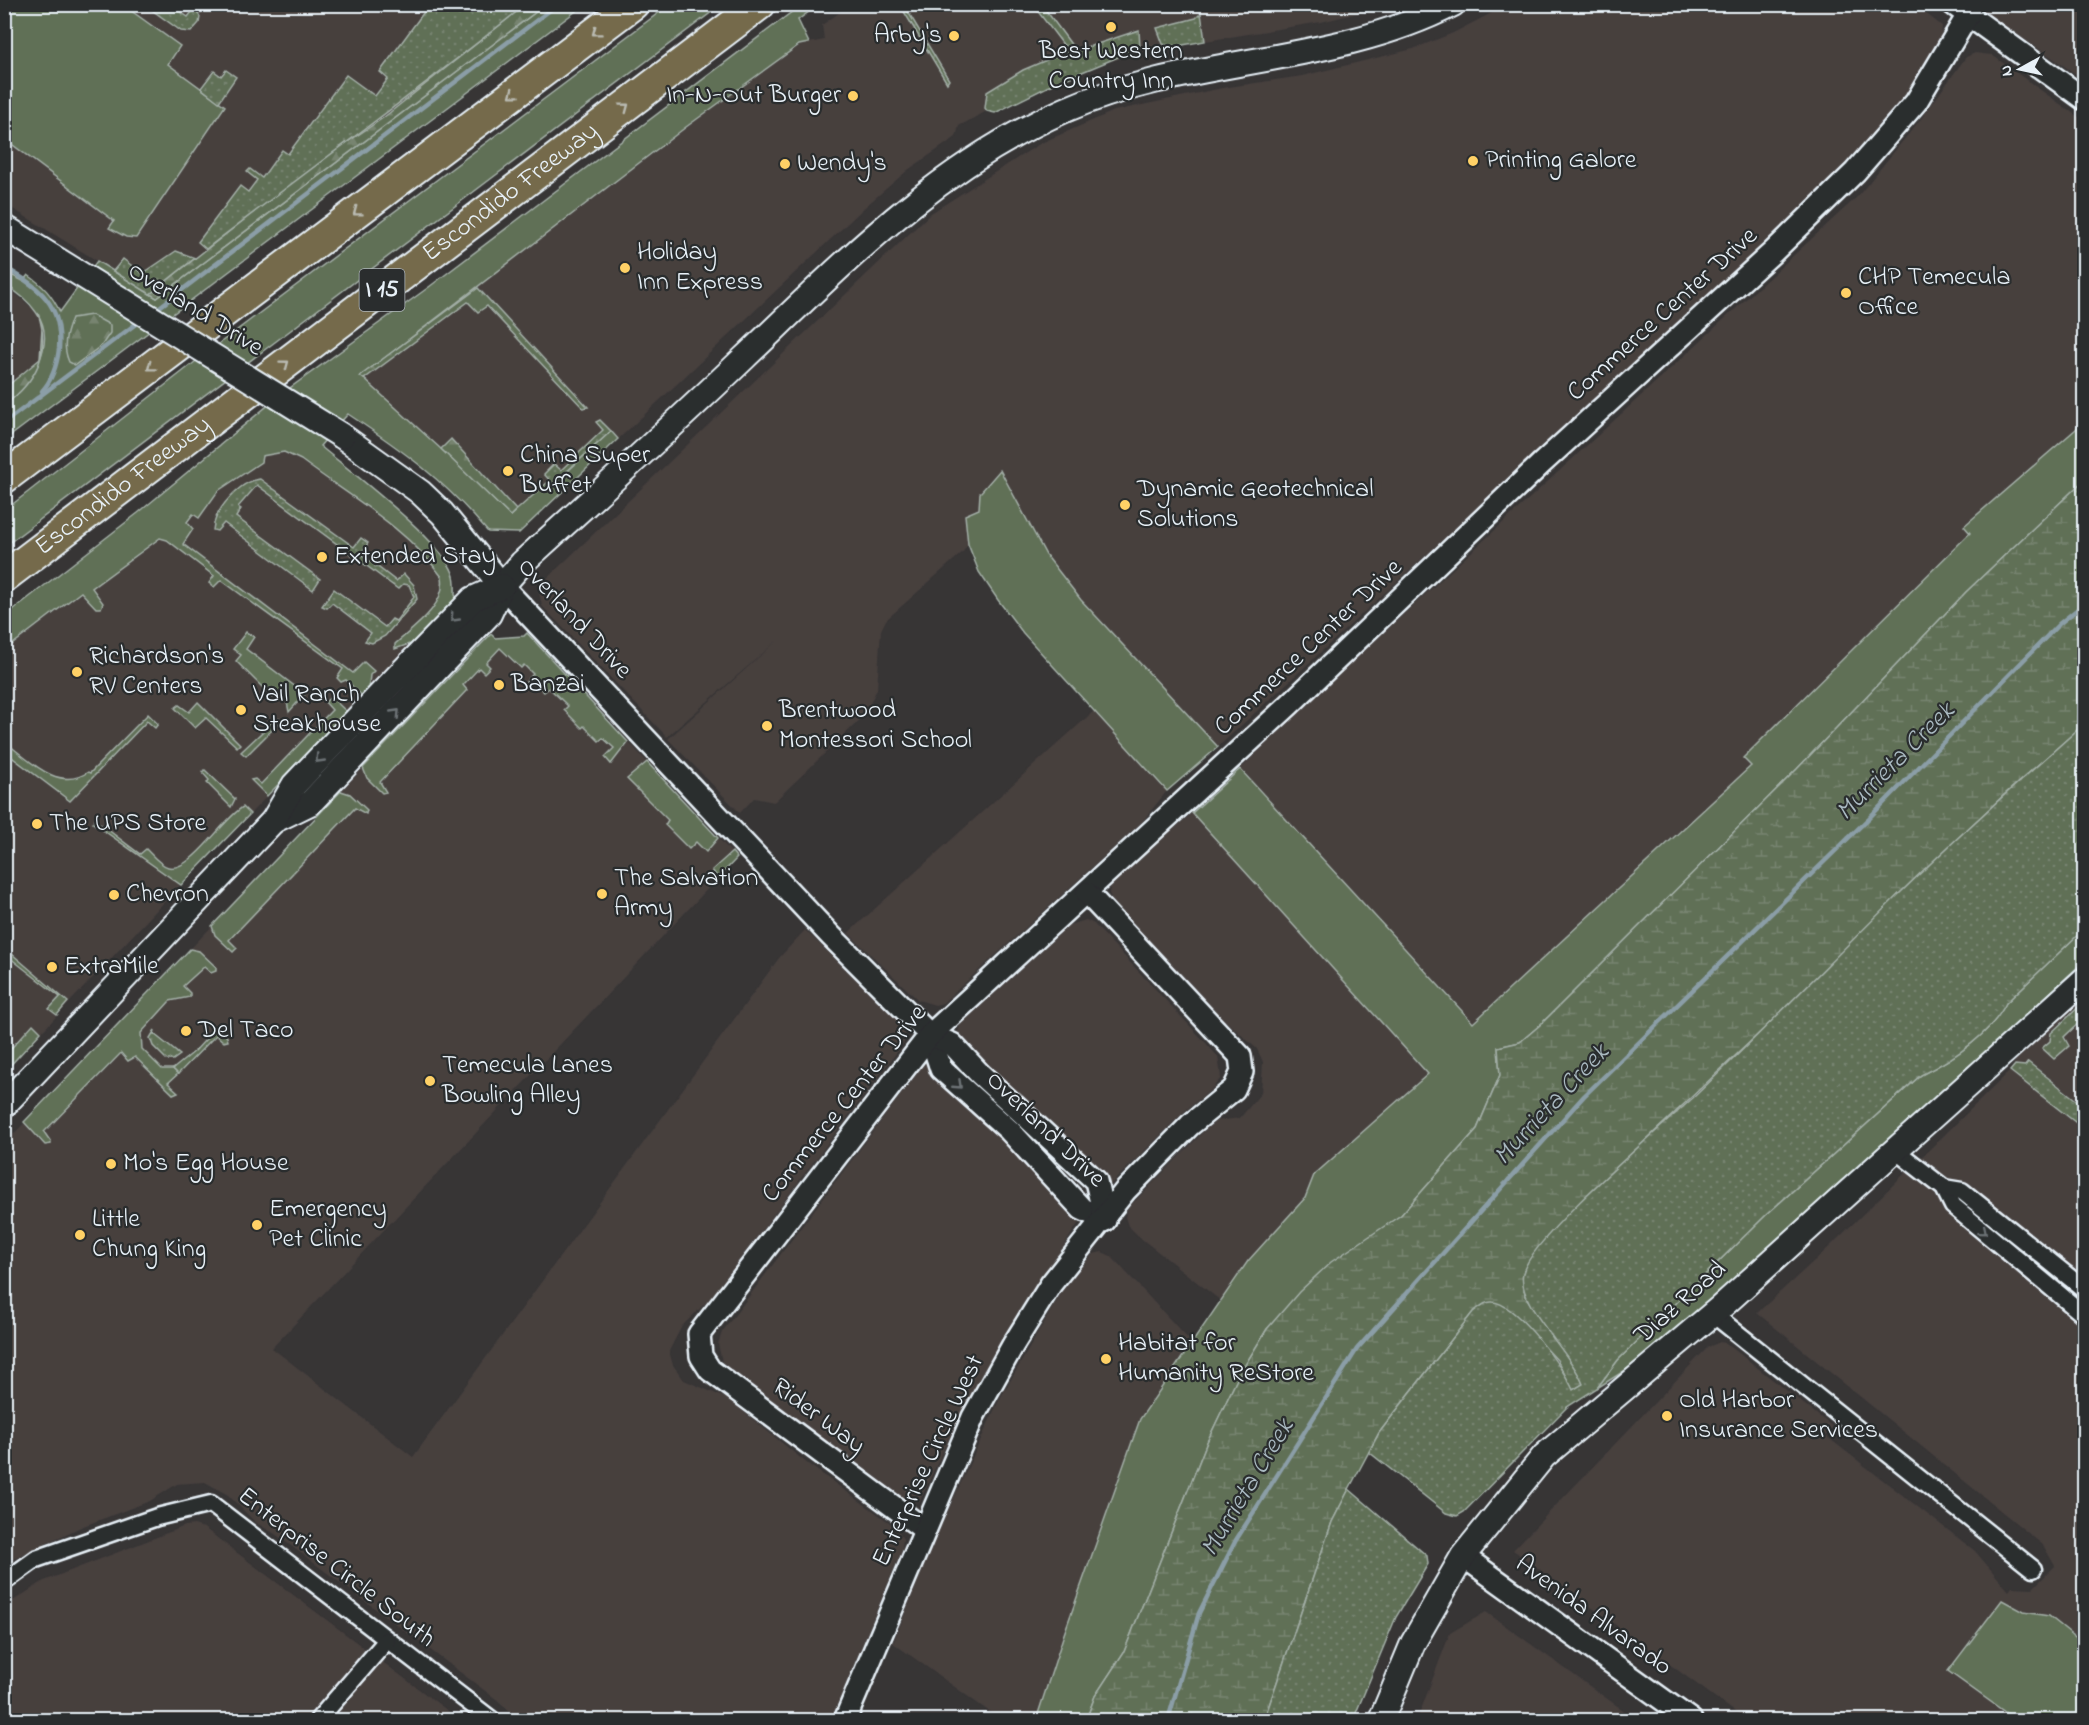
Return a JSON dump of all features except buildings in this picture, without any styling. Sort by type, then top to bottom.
[{"type":"highway","points":[[4,478],[633,4]]},
{"type":"highway","name":"Escondido Freeway","points":[[4,577],[760,4]]},
{"type":"main road","points":[[4,1105],[273,821],[310,803],[489,614],[502,586],[522,563],[675,424],[891,219],[988,148],[1026,127],[1111,92],[1205,68],[1361,39],[1431,15],[1453,4]]},
{"type":"main road","name":"Overland Drive","points":[[4,227],[342,436],[420,492],[442,513],[502,586]]},
{"type":"main road","name":"Diaz Road","points":[[1381,1720],[1413,1643],[1463,1556],[1544,1456],[1713,1314],[2085,980]]},
{"type":"street","points":[[1961,10],[2085,99]]},
{"type":"street","name":"Commerce Center Drive","points":[[699,1334],[930,1035],[1290,705],[1542,463],[1773,252],[1866,161],[1916,102],[1961,10]]},
{"type":"street","name":"Overland Drive","points":[[502,586],[831,936],[930,1035],[952,1044],[980,1074],[1096,1181],[1105,1220]]},
{"type":"street","name":"Enterprise Circle West","points":[[845,1720],[973,1417],[1013,1345],[1051,1284],[1105,1220],[1125,1191],[1190,1125],[1234,1089],[1242,1072],[1240,1056],[1087,893]]},
{"type":"street","name":"Overland Drive","points":[[930,1035],[941,1069],[1009,1130],[1082,1209],[1105,1220]]},
{"type":"street","points":[[1895,1150],[1944,1188],[1953,1206],[2085,1315]]},
{"type":"street","points":[[1944,1188],[1962,1191],[2085,1289]]},
{"type":"street","points":[[1713,1314],[2033,1569]]},
{"type":"street","name":"Rider Way","points":[[699,1334],[700,1356],[710,1370],[925,1530]]},
{"type":"street","name":"Enterprise Circle South","points":[[4,1582],[36,1559],[157,1517],[212,1504],[492,1720]]},
{"type":"street","name":"Avenida Alvarado","points":[[1463,1556],[1691,1720]]},
{"type":"street","points":[[318,1720],[387,1640]]},
{"type":"shaded area","points":[[1914,4],[1942,26],[1941,42],[1897,108],[1848,166],[1218,747],[1081,600],[1046,555],[1000,471],[979,509],[965,515],[968,544],[963,552],[886,620],[881,630],[877,689],[864,716],[774,802],[754,798],[740,813],[668,739],[778,640],[667,737],[542,606],[539,593],[542,583],[931,213],[1041,143],[1114,111],[1222,88],[1302,76],[1413,49],[1453,33],[1507,5]]},
{"type":"shaded area","points":[[4,5],[545,5],[157,298],[5,204]]},
{"type":"shaded area","points":[[850,5],[1392,5],[1321,22],[1139,52],[1090,68],[995,113],[987,111],[959,126],[956,137],[908,170],[866,206],[523,529],[464,470],[360,376],[686,127],[799,45],[824,40],[822,25]]},
{"type":"shaded area","points":[[1972,5],[2084,5],[2084,80],[2045,53]]},
{"type":"shaded area","points":[[1975,53],[1992,55],[2084,121],[2084,417],[2076,429],[1965,526],[1971,533],[1744,757],[1752,765],[1473,1023],[1240,769],[1319,692],[1858,196],[1923,116],[1966,57]]},
{"type":"shaded area","points":[[4,284],[38,313],[43,328],[43,360],[5,405]]},
{"type":"shaded area","points":[[280,440],[413,536],[459,600],[168,898],[5,1071],[5,646]]},
{"type":"shaded area","points":[[527,633],[737,858],[272,1348],[413,1457],[779,958],[805,930],[900,1021],[906,1031],[904,1043],[709,1300],[682,1326],[669,1351],[673,1365],[684,1380],[728,1399],[808,1464],[896,1527],[903,1539],[902,1550],[831,1720],[520,1720],[496,1699],[275,1534],[256,1523],[228,1495],[205,1482],[177,1484],[150,1501],[81,1527],[5,1563],[5,1143],[491,634],[495,638],[524,636]]},
{"type":"shaded area","points":[[1095,710],[1167,791],[1142,822],[943,1003],[935,1005],[918,1000],[848,933]]},
{"type":"shaded area","points":[[1192,813],[1429,1073],[1314,1175],[1305,1198],[1248,1261],[1221,1301],[1143,1240],[1128,1226],[1125,1217],[1128,1208],[1206,1129],[1216,1121],[1240,1118],[1261,1093],[1263,1062],[1257,1049],[1214,1011],[1112,901],[1109,893],[1111,884]]},
{"type":"shaded area","points":[[1086,920],[1094,924],[1207,1044],[1218,1057],[1221,1078],[1103,1192],[961,1041],[958,1032],[960,1025],[1069,925]]},
{"type":"shaded area","points":[[2084,996],[2084,1644],[2049,1616],[2024,1612],[2002,1601],[1948,1671],[2016,1720],[1746,1720],[1513,1550],[1708,1347],[1720,1342],[1726,1343],[1833,1427],[1826,1436],[1975,1551],[2009,1591],[2012,1587],[2033,1588],[2055,1566],[2043,1545],[1757,1313],[1825,1251],[2010,1071],[2016,1060]]},
{"type":"shaded area","points":[[927,1060],[1004,1133],[1080,1221],[989,1362],[959,1417],[920,1501],[911,1503],[902,1499],[733,1372],[722,1362],[718,1344],[722,1332]]},
{"type":"shaded area","points":[[1102,1252],[1111,1256],[1192,1343],[1140,1419],[1036,1720],[1001,1720],[893,1643],[933,1543],[999,1400],[1065,1286],[1093,1254]]},
{"type":"shaded area","points":[[194,1525],[204,1528],[460,1720],[5,1720],[5,1606],[44,1581],[185,1526]]},
{"type":"shaded area","points":[[1486,1612],[1637,1720],[1417,1720],[1450,1633]]},
{"type":"green space","points":[[4,5],[123,5],[180,46],[168,64],[225,106],[136,238],[126,237],[109,228],[114,221],[5,139]]},
{"type":"green space","points":[[145,5],[171,5],[188,17],[195,8],[200,17],[199,23],[191,32],[181,31]]},
{"type":"green space","points":[[429,5],[525,5],[206,249],[198,242],[240,186],[248,192],[257,180],[247,172],[250,169],[262,178],[282,150],[288,154],[346,75],[375,96],[388,79],[380,72]]},
{"type":"green space","points":[[525,5],[545,5],[157,298],[150,294],[308,169],[383,118]]},
{"type":"green space","points":[[545,5],[584,5],[5,440],[5,405],[24,387],[32,375],[43,350],[44,337],[42,324],[36,312],[22,296],[5,284],[5,272],[23,281],[28,275],[50,295],[60,312],[97,261],[157,298]]},
{"type":"green space","points":[[669,5],[721,5],[5,546],[5,510],[209,351]]},
{"type":"green space","points":[[801,5],[818,5],[798,20],[809,43],[799,45],[686,127],[361,376],[464,470],[510,516],[548,482],[554,484],[611,431],[618,439],[519,533],[488,532],[456,497],[423,468],[348,414],[337,426],[283,393],[429,287]]},
{"type":"green space","points":[[900,5],[904,5],[949,80],[947,83]]},
{"type":"green space","points":[[1033,5],[1042,5],[1076,51],[1139,30],[1140,48],[1051,85],[995,113],[987,111],[985,108],[987,92],[1023,70],[1068,51]]},
{"type":"green space","points":[[1201,13],[1205,41],[1172,47],[1163,44],[1157,28],[1196,18]]},
{"type":"green space","points":[[226,70],[236,77],[219,102],[201,88],[214,71],[221,76]]},
{"type":"green space","points":[[176,251],[195,258],[150,294],[113,271],[123,259],[139,271],[145,272]]},
{"type":"green space","points":[[478,288],[588,407],[583,408],[487,306],[478,312],[468,302],[364,379],[360,376]]},
{"type":"green space","points":[[92,315],[110,325],[110,333],[102,345],[75,365],[69,362],[66,351],[66,340],[72,318]]},
{"type":"green space","points":[[42,330],[43,341],[40,359]]},
{"type":"green space","points":[[40,359],[25,386],[5,405],[5,388]]},
{"type":"green space","points":[[277,398],[332,432],[320,446],[393,506],[431,542],[453,573],[455,595],[459,600],[412,647],[409,644],[395,649],[395,644],[434,606],[442,587],[442,577],[428,559],[395,528],[301,460],[284,452],[262,456],[261,462],[218,491],[199,518],[193,514],[187,522],[193,529],[183,544],[353,673],[364,662],[374,671],[370,675],[369,685],[372,688],[363,697],[346,680],[341,682],[337,678],[343,669],[221,580],[214,587],[209,583],[214,576],[167,540],[160,538],[92,588],[103,603],[101,608],[96,608],[81,592],[5,650],[5,616],[138,513]]},
{"type":"green space","points":[[2084,417],[2084,480],[1966,592],[1797,769],[1540,1025],[1520,1042],[1498,1047],[1500,1075],[1477,1129],[1401,1215],[1372,1236],[1267,1329],[1239,1375],[1207,1442],[1124,1652],[1095,1696],[1086,1720],[1036,1720],[1140,1419],[1248,1261],[1305,1198],[1314,1175],[1428,1074],[1192,813],[1240,769],[1473,1023],[1751,766],[1743,758],[1970,533],[1964,526],[2076,429]]},
{"type":"green space","points":[[600,420],[611,431],[553,484],[544,474],[554,464],[561,470],[603,430],[596,422]]},
{"type":"green space","points":[[451,439],[516,510],[510,516],[441,449]]},
{"type":"green space","points":[[1000,470],[1046,555],[1081,600],[1218,747],[1167,791],[1023,633],[979,572],[968,544],[965,515],[979,509],[980,493]]},
{"type":"green space","points":[[260,479],[354,547],[361,538],[368,543],[361,554],[396,581],[404,574],[414,585],[417,599],[385,636],[372,643],[365,641],[371,633],[332,603],[327,608],[322,606],[334,589],[385,627],[392,619],[396,621],[414,597],[409,585],[403,584],[398,589],[257,485],[238,507],[241,509],[236,517],[320,579],[313,590],[224,523],[217,531],[213,530],[218,514],[229,498],[244,485]]},
{"type":"green space","points":[[2084,480],[2084,724],[2006,793],[1898,895],[1821,975],[1595,1188],[1524,1290],[1527,1299],[1574,1363],[1583,1384],[1573,1390],[1557,1360],[1512,1312],[1473,1312],[1379,1433],[1332,1522],[1264,1720],[1086,1720],[1095,1696],[1124,1652],[1207,1442],[1239,1375],[1267,1329],[1299,1292],[1331,1262],[1401,1215],[1477,1129],[1500,1075],[1498,1047],[1520,1042],[1540,1025],[1797,769],[1966,592]]},
{"type":"green space","points":[[246,632],[254,637],[246,649],[305,694],[289,712],[287,702],[281,696],[273,698],[236,661],[241,655],[233,649]]},
{"type":"green space","points":[[527,633],[628,742],[611,764],[605,757],[614,748],[603,738],[599,741],[584,726],[582,728],[564,710],[568,706],[549,688],[544,692],[532,680],[528,684],[526,682],[533,674],[524,665],[521,668],[500,648],[486,663],[490,667],[484,673],[479,668],[463,685],[467,690],[380,782],[386,792],[382,793],[367,778],[363,768],[491,634],[495,638],[524,636]]},
{"type":"green space","points":[[331,697],[348,713],[267,796],[251,780],[255,779],[261,784],[332,710],[325,702]]},
{"type":"green space","points":[[198,702],[240,744],[237,747],[206,718],[195,728],[175,708],[179,705],[189,712]]},
{"type":"green space","points":[[148,714],[158,724],[155,728],[147,721],[70,801],[5,752],[4,741],[44,771],[66,779],[77,777],[90,773]]},
{"type":"green space","points":[[276,719],[283,719],[246,756],[241,752]]},
{"type":"green space","points":[[2084,724],[2084,929],[2006,1003],[1981,1036],[1946,1062],[1921,1075],[1767,1214],[1618,1360],[1597,1388],[1567,1407],[1464,1512],[1457,1516],[1446,1513],[1369,1452],[1379,1433],[1473,1312],[1487,1303],[1503,1305],[1526,1325],[1550,1353],[1573,1390],[1583,1384],[1577,1371],[1536,1314],[1528,1299],[1523,1286],[1523,1273],[1531,1256],[1572,1209],[1721,1071],[1921,873]]},
{"type":"green space","points":[[647,762],[718,838],[706,852],[696,842],[689,849],[665,825],[668,820],[627,779]]},
{"type":"green space","points":[[205,770],[235,799],[231,807],[207,783],[209,780],[202,772]]},
{"type":"green space","points":[[341,791],[350,794],[367,810],[366,814],[355,808],[229,940],[237,948],[233,952],[215,935],[212,926]]},
{"type":"green space","points":[[243,807],[250,814],[181,885],[93,823],[95,820],[140,854],[146,849],[165,866],[177,867],[197,854]]},
{"type":"green space","points":[[732,852],[737,858],[718,878],[712,870]]},
{"type":"green space","points":[[2084,929],[2084,961],[1883,1149],[1664,1346],[1597,1388],[1618,1360],[1767,1214],[1921,1075],[1946,1062],[1981,1036],[2006,1003]]},
{"type":"green space","points":[[5,948],[68,1002],[57,1015],[49,1009],[60,997],[5,954]]},
{"type":"green space","points":[[190,949],[199,951],[216,967],[216,971],[211,973],[204,967],[183,986],[190,993],[190,997],[170,1001],[141,1033],[142,1049],[162,1069],[173,1069],[178,1074],[168,1083],[178,1092],[173,1094],[135,1057],[128,1061],[121,1053],[44,1132],[51,1142],[45,1145],[24,1122]]},
{"type":"green space","points":[[2084,1002],[2084,1018],[2064,1037],[2069,1046],[2054,1059],[2042,1048],[2050,1041],[2051,1033]]},
{"type":"green space","points":[[33,1024],[41,1032],[5,1071],[5,1055]]},
{"type":"green space","points":[[217,1027],[228,1041],[224,1042],[216,1035],[178,1074],[173,1069],[195,1051]]},
{"type":"green space","points":[[155,1030],[154,1034],[180,1055],[173,1060],[167,1060],[153,1046],[150,1038]]},
{"type":"green space","points":[[2028,1062],[2084,1106],[2084,1129],[2010,1071],[2015,1065],[2025,1066]]},
{"type":"green space","points":[[1349,1489],[1427,1556],[1428,1564],[1396,1617],[1353,1720],[1264,1720],[1332,1522]]},
{"type":"green space","points":[[2002,1600],[2024,1612],[2049,1616],[2084,1644],[2084,1720],[2016,1720],[1948,1671]]},
{"type":"waterway","points":[[153,312],[558,4]]},
{"type":"waterway","points":[[4,267],[38,290],[53,309],[57,320],[59,333],[57,361],[52,377],[42,391]]},
{"type":"waterway","points":[[4,423],[141,320]]},
{"type":"waterway","name":"Murrieta Creek","points":[[1168,1720],[1199,1613],[1236,1540],[1357,1349],[1584,1096],[1869,818],[2059,624],[2084,604]]},
{"type":"place","name":"Best Western Country Inn","points":[[1111,27]]},
{"type":"place","name":"Arby's","points":[[954,36]]},
{"type":"place","name":"In-N-Out Burger","points":[[853,96]]},
{"type":"place","name":"Printing Galore","points":[[1473,161]]},
{"type":"place","name":"Wendy's","points":[[785,164]]},
{"type":"place","name":"Holiday Inn Express","points":[[625,268]]},
{"type":"place","name":"CHP Temecula Office","points":[[1846,293]]},
{"type":"place","name":"China Super Buffet","points":[[508,471]]},
{"type":"place","name":"Dynamic Geotechnical Solutions","points":[[1125,505]]},
{"type":"place","name":"Extended Stay","points":[[322,557]]},
{"type":"place","name":"Richardson's RV Centers","points":[[77,672]]},
{"type":"place","name":"Banzai","points":[[499,685]]},
{"type":"place","name":"Vail Ranch Steakhouse","points":[[241,710]]},
{"type":"place","name":"Brentwood Montessori School","points":[[767,726]]},
{"type":"place","name":"The UPS Store","points":[[37,824]]},
{"type":"place","name":"The Salvation Army","points":[[602,894]]},
{"type":"place","name":"Chevron","points":[[114,895]]},
{"type":"place","name":"ExtraMile","points":[[52,967]]},
{"type":"place","name":"Del Taco","points":[[186,1031]]},
{"type":"place","name":"Temecula Lanes Bowling Alley","points":[[430,1081]]},
{"type":"place","name":"Mo's Egg House","points":[[111,1164]]},
{"type":"place","name":"Emergency Pet Clinic","points":[[257,1225]]},
{"type":"place","name":"Little Chung King","points":[[80,1235]]},
{"type":"place","name":"Habitat for Humanity ReStore","points":[[1106,1359]]},
{"type":"place","name":"Old Harbor Insurance Services","points":[[1667,1416]]}]
